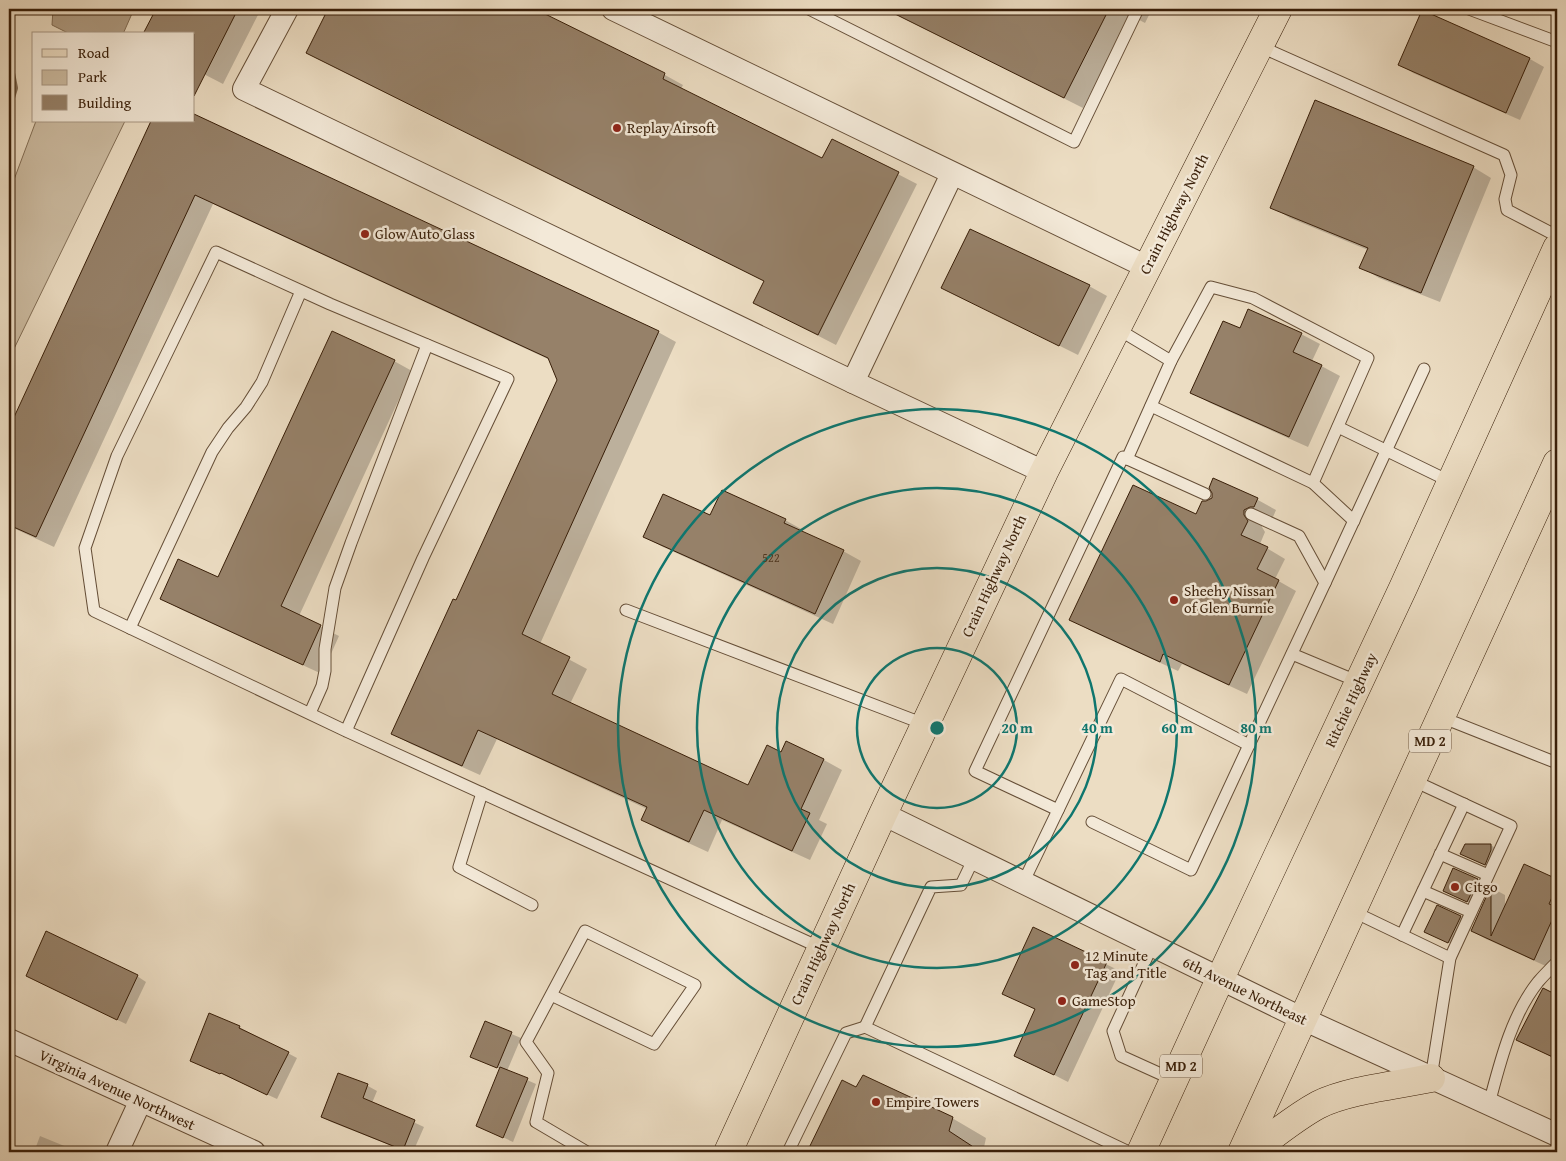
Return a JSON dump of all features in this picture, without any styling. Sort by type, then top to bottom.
[{"type":"main road","name":"Crain Highway North","points":[[728,1152],[924,724],[1044,472],[1278,9]]},
{"type":"main road","name":"Ritchie Highway","points":[[1141,1152],[1359,682],[1557,248]]},
{"type":"main road","name":"MD 2","points":[[1242,1152],[1557,463]]},
{"type":"main road","points":[[1252,1152],[1294,1120],[1319,1105],[1347,1095],[1431,1078]]},
{"type":"street","points":[[287,9],[244,89],[1044,472]]},
{"type":"street","points":[[613,9],[1147,267]]},
{"type":"street","points":[[853,382],[952,174]]},
{"type":"street","name":"6th Avenue Northeast","points":[[883,814],[1303,1019],[1557,1135]]},
{"type":"street","name":"Virginia Avenue Northwest","points":[[9,1040],[140,1102],[254,1152]]},
{"type":"street","points":[[117,1152],[140,1102]]},
{"type":"lane","points":[[809,9],[1074,142],[1138,9]]},
{"type":"lane","points":[[1469,9],[1557,42]]},
{"type":"lane","points":[[1259,46],[1504,156],[1512,175],[1504,199],[1507,210],[1557,236]]},
{"type":"lane","points":[[346,731],[423,558],[508,379],[301,291],[216,252],[117,456],[85,548],[94,611],[346,731],[821,948]]},
{"type":"lane","points":[[1127,459],[1171,361],[1211,287],[1253,298],[1368,358],[1313,482]]},
{"type":"lane","points":[[130,628],[212,452],[228,428],[246,407],[262,382],[301,291]]},
{"type":"lane","points":[[1116,328],[1171,361]]},
{"type":"lane","points":[[310,713],[322,686],[325,671],[325,649],[338,579],[427,345]]},
{"type":"lane","points":[[1092,822],[1191,870],[1424,370]]},
{"type":"lane","points":[[1151,406],[1313,482],[1354,521]]},
{"type":"lane","points":[[1338,427],[1451,482]]},
{"type":"lane","points":[[1058,810],[975,771],[1123,457],[1206,494]]},
{"type":"lane","points":[[1251,514],[1299,536],[1325,583]]},
{"type":"lane","points":[[626,610],[924,724]]},
{"type":"lane","points":[[1292,654],[1359,682]]},
{"type":"lane","points":[[1023,883],[1121,679],[1249,745]]},
{"type":"lane","points":[[1441,717],[1557,764]]},
{"type":"lane","points":[[1412,780],[1511,826],[1450,958],[1431,1078]]},
{"type":"lane","points":[[482,793],[459,867],[532,905]]},
{"type":"lane","points":[[1402,936],[1464,804]]},
{"type":"lane","points":[[1440,854],[1488,875]]},
{"type":"lane","points":[[865,1027],[931,887],[961,885],[974,858]]},
{"type":"lane","points":[[1424,891],[1471,912]]},
{"type":"lane","points":[[1352,911],[1450,958]]},
{"type":"lane","points":[[551,995],[654,1044],[695,985],[585,931],[526,1042],[548,1073],[536,1122],[587,1152]]},
{"type":"lane","points":[[1152,946],[1113,1031],[1121,1056],[1174,1080]]},
{"type":"lane","points":[[1489,1104],[1514,1024],[1534,988],[1557,962]]},
{"type":"lane","points":[[788,1152],[846,1032],[865,1027],[1129,1152]]},
{"type":"green space","points":[[36,122],[125,122],[9,359],[9,193]]},
{"type":"shaded area","points":[[53,9],[134,9],[124,32],[66,32],[52,25]]},
{"type":"building","points":[[156,9],[238,9],[195,94],[195,32],[144,32]]},
{"type":"building","points":[[328,9],[535,9],[665,73],[663,79],[822,158],[832,139],[899,172],[818,335],[753,303],[764,281],[306,53]]},
{"type":"building","points":[[885,9],[1109,9],[1064,98]]},
{"type":"building","points":[[1422,10],[1530,58],[1506,113],[1398,65]]},
{"type":"building","points":[[1315,100],[1474,166],[1421,293],[1359,268],[1368,248],[1270,208]]},
{"type":"building","points":[[195,114],[659,331],[522,634],[570,657],[552,694],[748,785],[767,745],[781,752],[786,741],[824,759],[801,809],[810,813],[792,851],[704,810],[689,842],[641,820],[647,807],[478,730],[462,766],[391,734],[453,599],[456,600],[557,380],[548,358],[195,195],[36,537],[9,525],[9,428],[151,122],[195,122]]},
{"type":"building","points":[[970,229],[1090,285],[1059,346],[941,288]]},
{"type":"building","points":[[1248,309],[1302,333],[1293,352],[1322,365],[1289,437],[1190,393],[1223,321],[1240,328]]},
{"type":"building","points":[[332,331],[395,360],[281,606],[321,625],[303,665],[160,599],[178,559],[218,577]]},
{"type":"building","name":"Sheehy Nissan of Glen Burnie","points":[[1213,478],[1258,498],[1254,507],[1244,510],[1244,515],[1248,521],[1241,535],[1268,547],[1257,569],[1279,580],[1229,685],[1163,654],[1160,662],[1069,620],[1133,485],[1196,514],[1202,501],[1212,498],[1209,488]]},
{"type":"building","points":[[722,490],[786,519],[784,523],[844,550],[815,614],[643,537],[663,494],[710,515]]},
{"type":"building","points":[[1465,844],[1491,844],[1491,850],[1485,865],[1460,854]]},
{"type":"building","points":[[1524,864],[1557,879],[1557,886],[1549,904],[1557,907],[1557,909],[1534,960],[1471,931],[1491,886],[1491,936]]},
{"type":"building","points":[[1453,868],[1478,879],[1467,902],[1443,891]]},
{"type":"building","points":[[1437,905],[1461,916],[1448,943],[1424,932]]},
{"type":"building","points":[[1033,927],[1107,962],[1054,1075],[1014,1056],[1035,1009],[1002,994]]},
{"type":"building","points":[[46,931],[138,975],[117,1020],[26,976]]},
{"type":"building","points":[[1543,988],[1557,995],[1557,1059],[1516,1040]]},
{"type":"building","points":[[209,1013],[240,1026],[239,1028],[289,1052],[267,1095],[221,1073],[190,1061]]},
{"type":"building","points":[[485,1021],[512,1032],[497,1068],[470,1057]]},
{"type":"building","points":[[500,1067],[528,1078],[503,1138],[476,1126]]},
{"type":"building","points":[[338,1073],[368,1084],[363,1098],[415,1120],[403,1150],[321,1117]]},
{"type":"building","name":"Empire Towers","points":[[863,1075],[953,1117],[949,1131],[981,1152],[807,1152],[842,1080],[856,1087]]},
{"type":"waterway","points":[[9,63],[14,88],[9,104]]},
{"type":"place","name":"Replay Airsoft","points":[[617,128]]},
{"type":"place","name":"Glow Auto Glass","points":[[365,234]]},
{"type":"place","name":"Sheehy Nissan of Glen Burnie","points":[[1174,600]]},
{"type":"place","name":"Citgo","points":[[1455,887]]},
{"type":"place","name":"12 Minute Tag and Title","points":[[1075,965]]},
{"type":"place","name":"GameStop","points":[[1062,1001]]},
{"type":"place","name":"Empire Towers","points":[[876,1102]]}]
